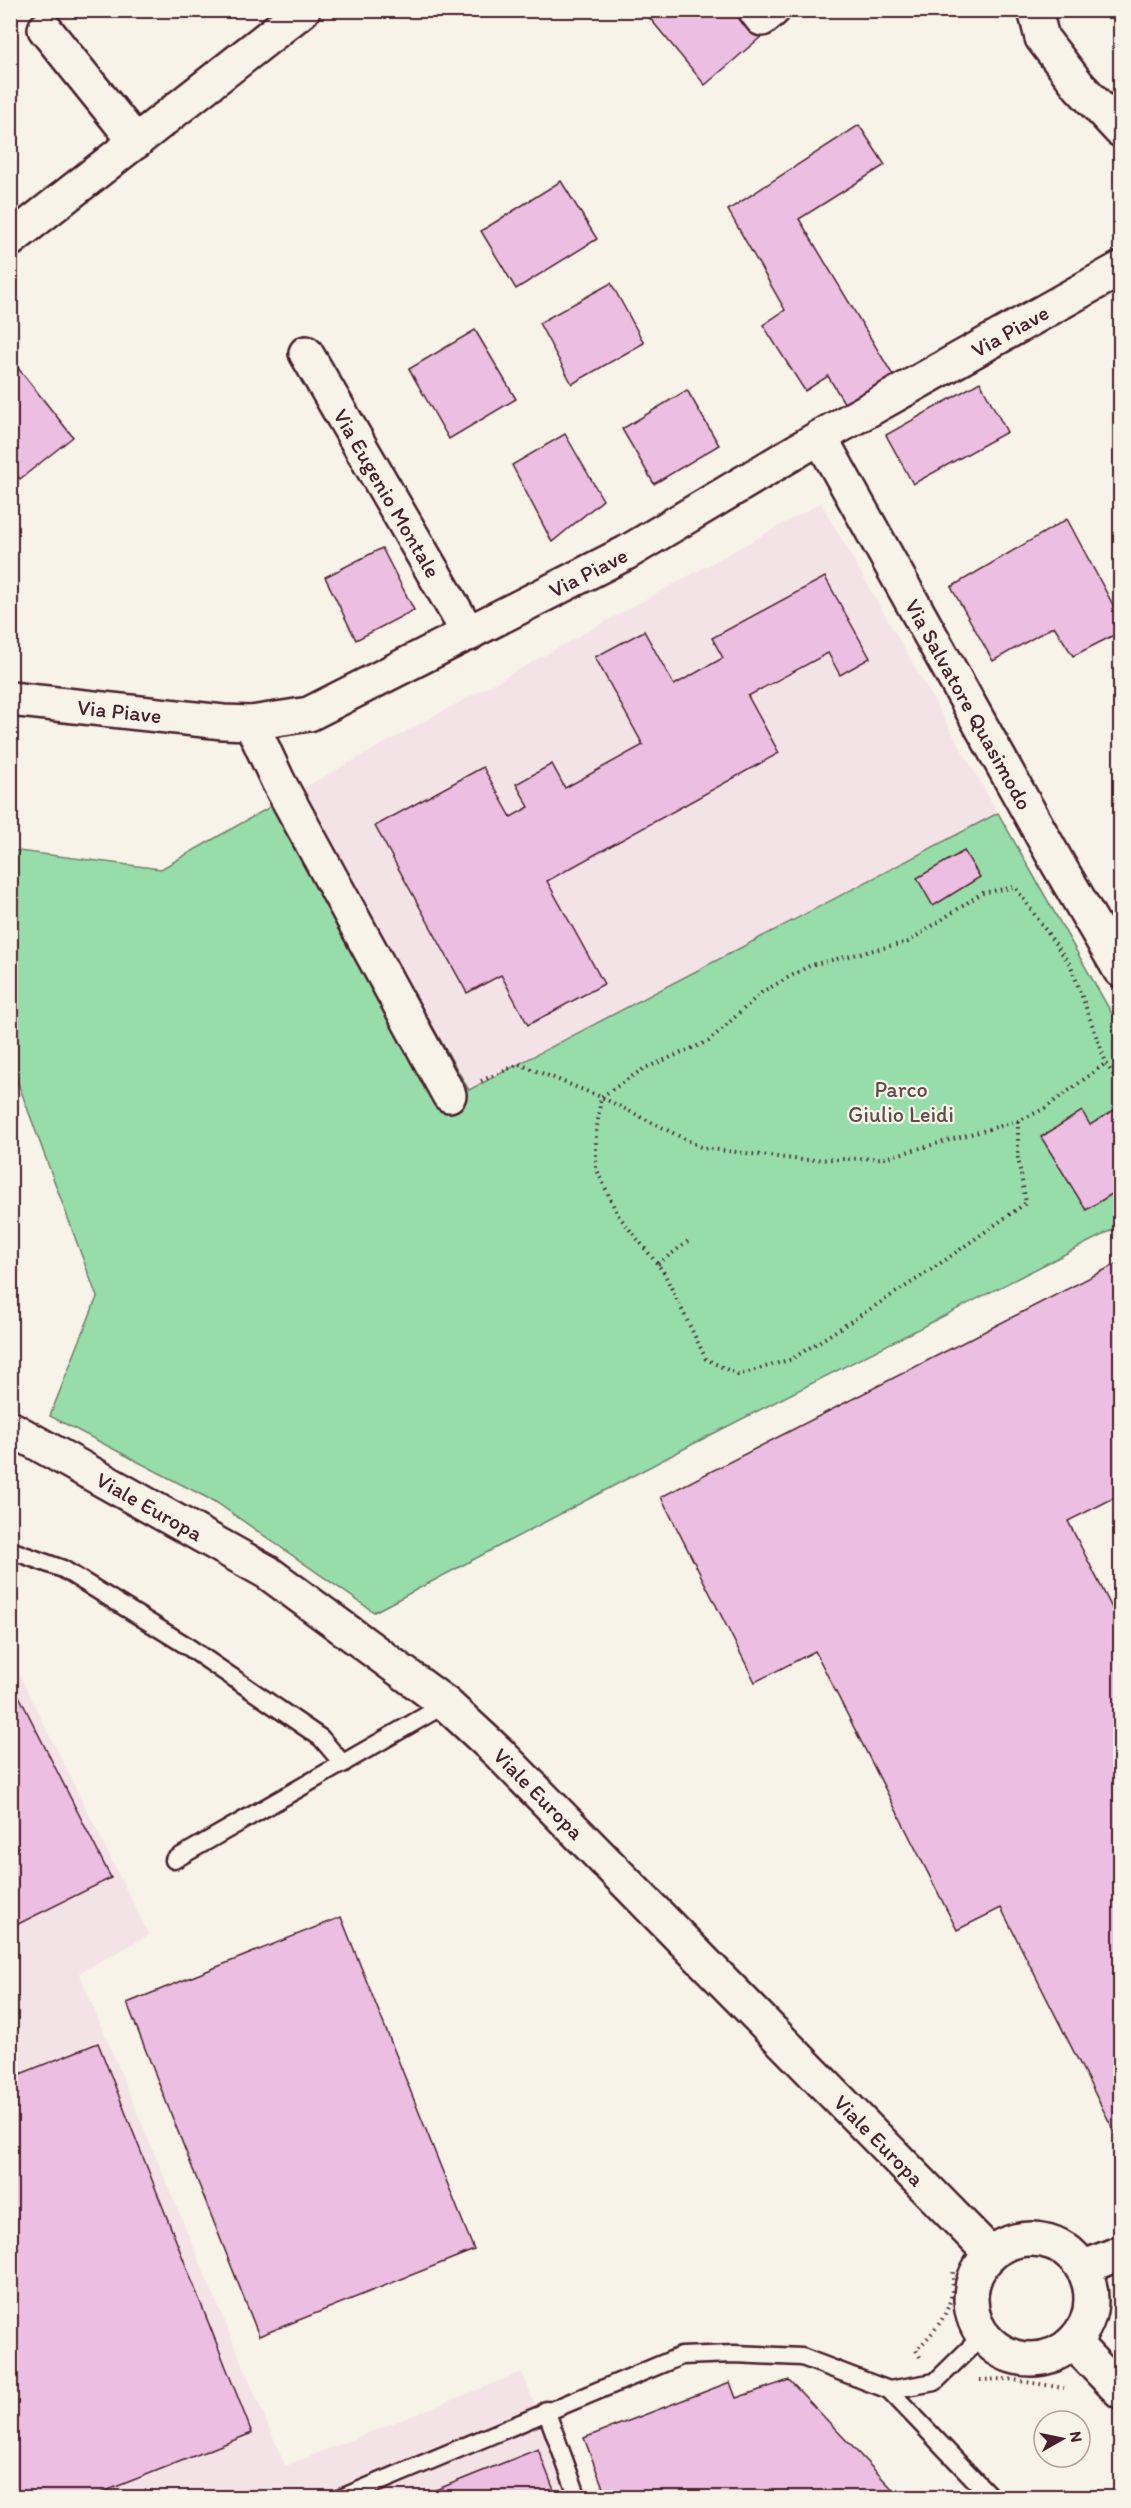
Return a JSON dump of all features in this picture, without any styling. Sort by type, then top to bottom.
[{"type":"street","points":[[10,240],[303,10]]},
{"type":"street","points":[[755,10],[762,18],[772,10]]},
{"type":"street","points":[[1035,10],[1042,38],[1079,86],[1120,130]]},
{"type":"street","points":[[45,29],[136,142]]},
{"type":"street","name":"Via Piave","points":[[10,699],[223,722],[251,723],[309,714],[626,554],[820,436],[1120,269]]},
{"type":"street","name":"Via Eugenio Montale","points":[[306,352],[468,634]]},
{"type":"street","name":"Via Salvatore Quasimodo","points":[[820,436],[1058,864],[1120,970]]},
{"type":"street","points":[[251,723],[278,780],[449,1095]]},
{"type":"street","name":"Viale Europa","points":[[10,1428],[267,1572],[446,1704],[507,1761],[991,2254]]},
{"type":"street","points":[[1033,2239],[1062,2247],[1082,2268],[1090,2287],[1091,2307],[1085,2326],[1073,2342],[1056,2354],[1036,2359],[1016,2358],[998,2349],[983,2336],[975,2320],[971,2302],[973,2284],[980,2267],[991,2254],[1004,2245],[1018,2240],[1033,2239]]},
{"type":"street","points":[[1082,2268],[1120,2253]]},
{"type":"street","points":[[1073,2342],[1120,2391]]},
{"type":"lane","points":[[10,1550],[63,1569],[184,1644],[321,1738],[343,1764]]},
{"type":"lane","points":[[174,1860],[446,1704]]},
{"type":"lane","points":[[889,2390],[935,2382],[983,2336]]},
{"type":"lane","points":[[340,2498],[681,2355],[802,2357],[889,2390],[992,2498]]},
{"type":"lane","points":[[546,2410],[578,2498]]},
{"type":"path","points":[[1018,1121],[1018,1158],[1026,1203],[928,1272],[792,1359],[738,1375],[706,1359],[663,1271],[618,1215],[596,1168],[596,1134],[601,1097],[643,1069],[709,1041],[762,992],[811,965],[908,942],[982,893],[1015,887],[1071,966],[1106,1063],[1120,1085]]},
{"type":"path","points":[[449,1095],[519,1064],[601,1097],[703,1148],[802,1160],[885,1158],[1018,1121],[1044,1108],[1106,1063]]},
{"type":"path","points":[[657,1264],[691,1239]]},
{"type":"path","points":[[953,2260],[954,2290],[939,2327],[916,2350],[935,2382],[1008,2379],[1065,2388]]},
{"type":"shaded area","points":[[821,503],[998,813],[469,1090],[298,791]]},
{"type":"shaded area","points":[[10,1656],[149,1935],[79,1973],[285,2466],[522,2372],[571,2497],[11,2497]]},
{"type":"green space","name":"Parco Giulio Leidi","points":[[298,791],[469,1090],[998,813],[1120,1028],[1120,1226],[695,1443],[374,1612],[217,1503],[50,1416],[97,1297],[11,1064],[11,850],[161,869]]},
{"type":"building","points":[[643,10],[753,10],[769,30],[705,85]]},
{"type":"building","points":[[859,125],[885,165],[799,219],[894,377],[846,406],[828,376],[805,391],[763,325],[785,310],[728,210]]},
{"type":"building","points":[[561,181],[597,239],[516,289],[481,231]]},
{"type":"building","points":[[611,283],[644,343],[572,384],[539,323]]},
{"type":"building","points":[[475,330],[516,399],[449,439],[409,369]]},
{"type":"building","points":[[10,358],[73,437],[20,479],[10,467]]},
{"type":"building","points":[[980,382],[1007,432],[913,484],[886,435]]},
{"type":"building","points":[[687,390],[719,445],[654,484],[622,429]]},
{"type":"building","points":[[565,434],[603,500],[552,542],[512,465]]},
{"type":"building","points":[[1067,519],[1120,618],[1120,632],[1073,656],[1054,626],[993,661],[951,587]]},
{"type":"building","points":[[382,548],[414,610],[356,640],[325,577]]},
{"type":"building","points":[[825,577],[870,658],[840,675],[828,653],[748,696],[779,753],[547,881],[604,984],[528,1025],[501,975],[467,993],[375,826],[483,767],[511,817],[529,807],[516,784],[552,764],[565,788],[643,745],[595,657],[644,631],[674,685],[723,658],[712,638]]},
{"type":"building","points":[[964,851],[980,877],[933,906],[917,878]]},
{"type":"building","points":[[1114,1110],[1120,1120],[1120,1189],[1086,1210],[1041,1137],[1082,1111],[1090,1125]]},
{"type":"building","points":[[1120,1262],[1120,1495],[1068,1521],[1120,1624],[1120,2143],[1001,1908],[957,1930],[815,1651],[755,1682],[661,1497]]},
{"type":"building","points":[[10,1678],[111,1878],[10,1928]]},
{"type":"building","points":[[341,1917],[474,2250],[259,2336],[127,2003]]},
{"type":"building","points":[[98,2043],[252,2433],[88,2498],[10,2498],[10,2078]]},
{"type":"building","points":[[789,2380],[901,2498],[607,2498],[584,2438],[730,2382],[736,2398]]},
{"type":"building","points":[[538,2449],[557,2498],[416,2498],[418,2497]]}]
